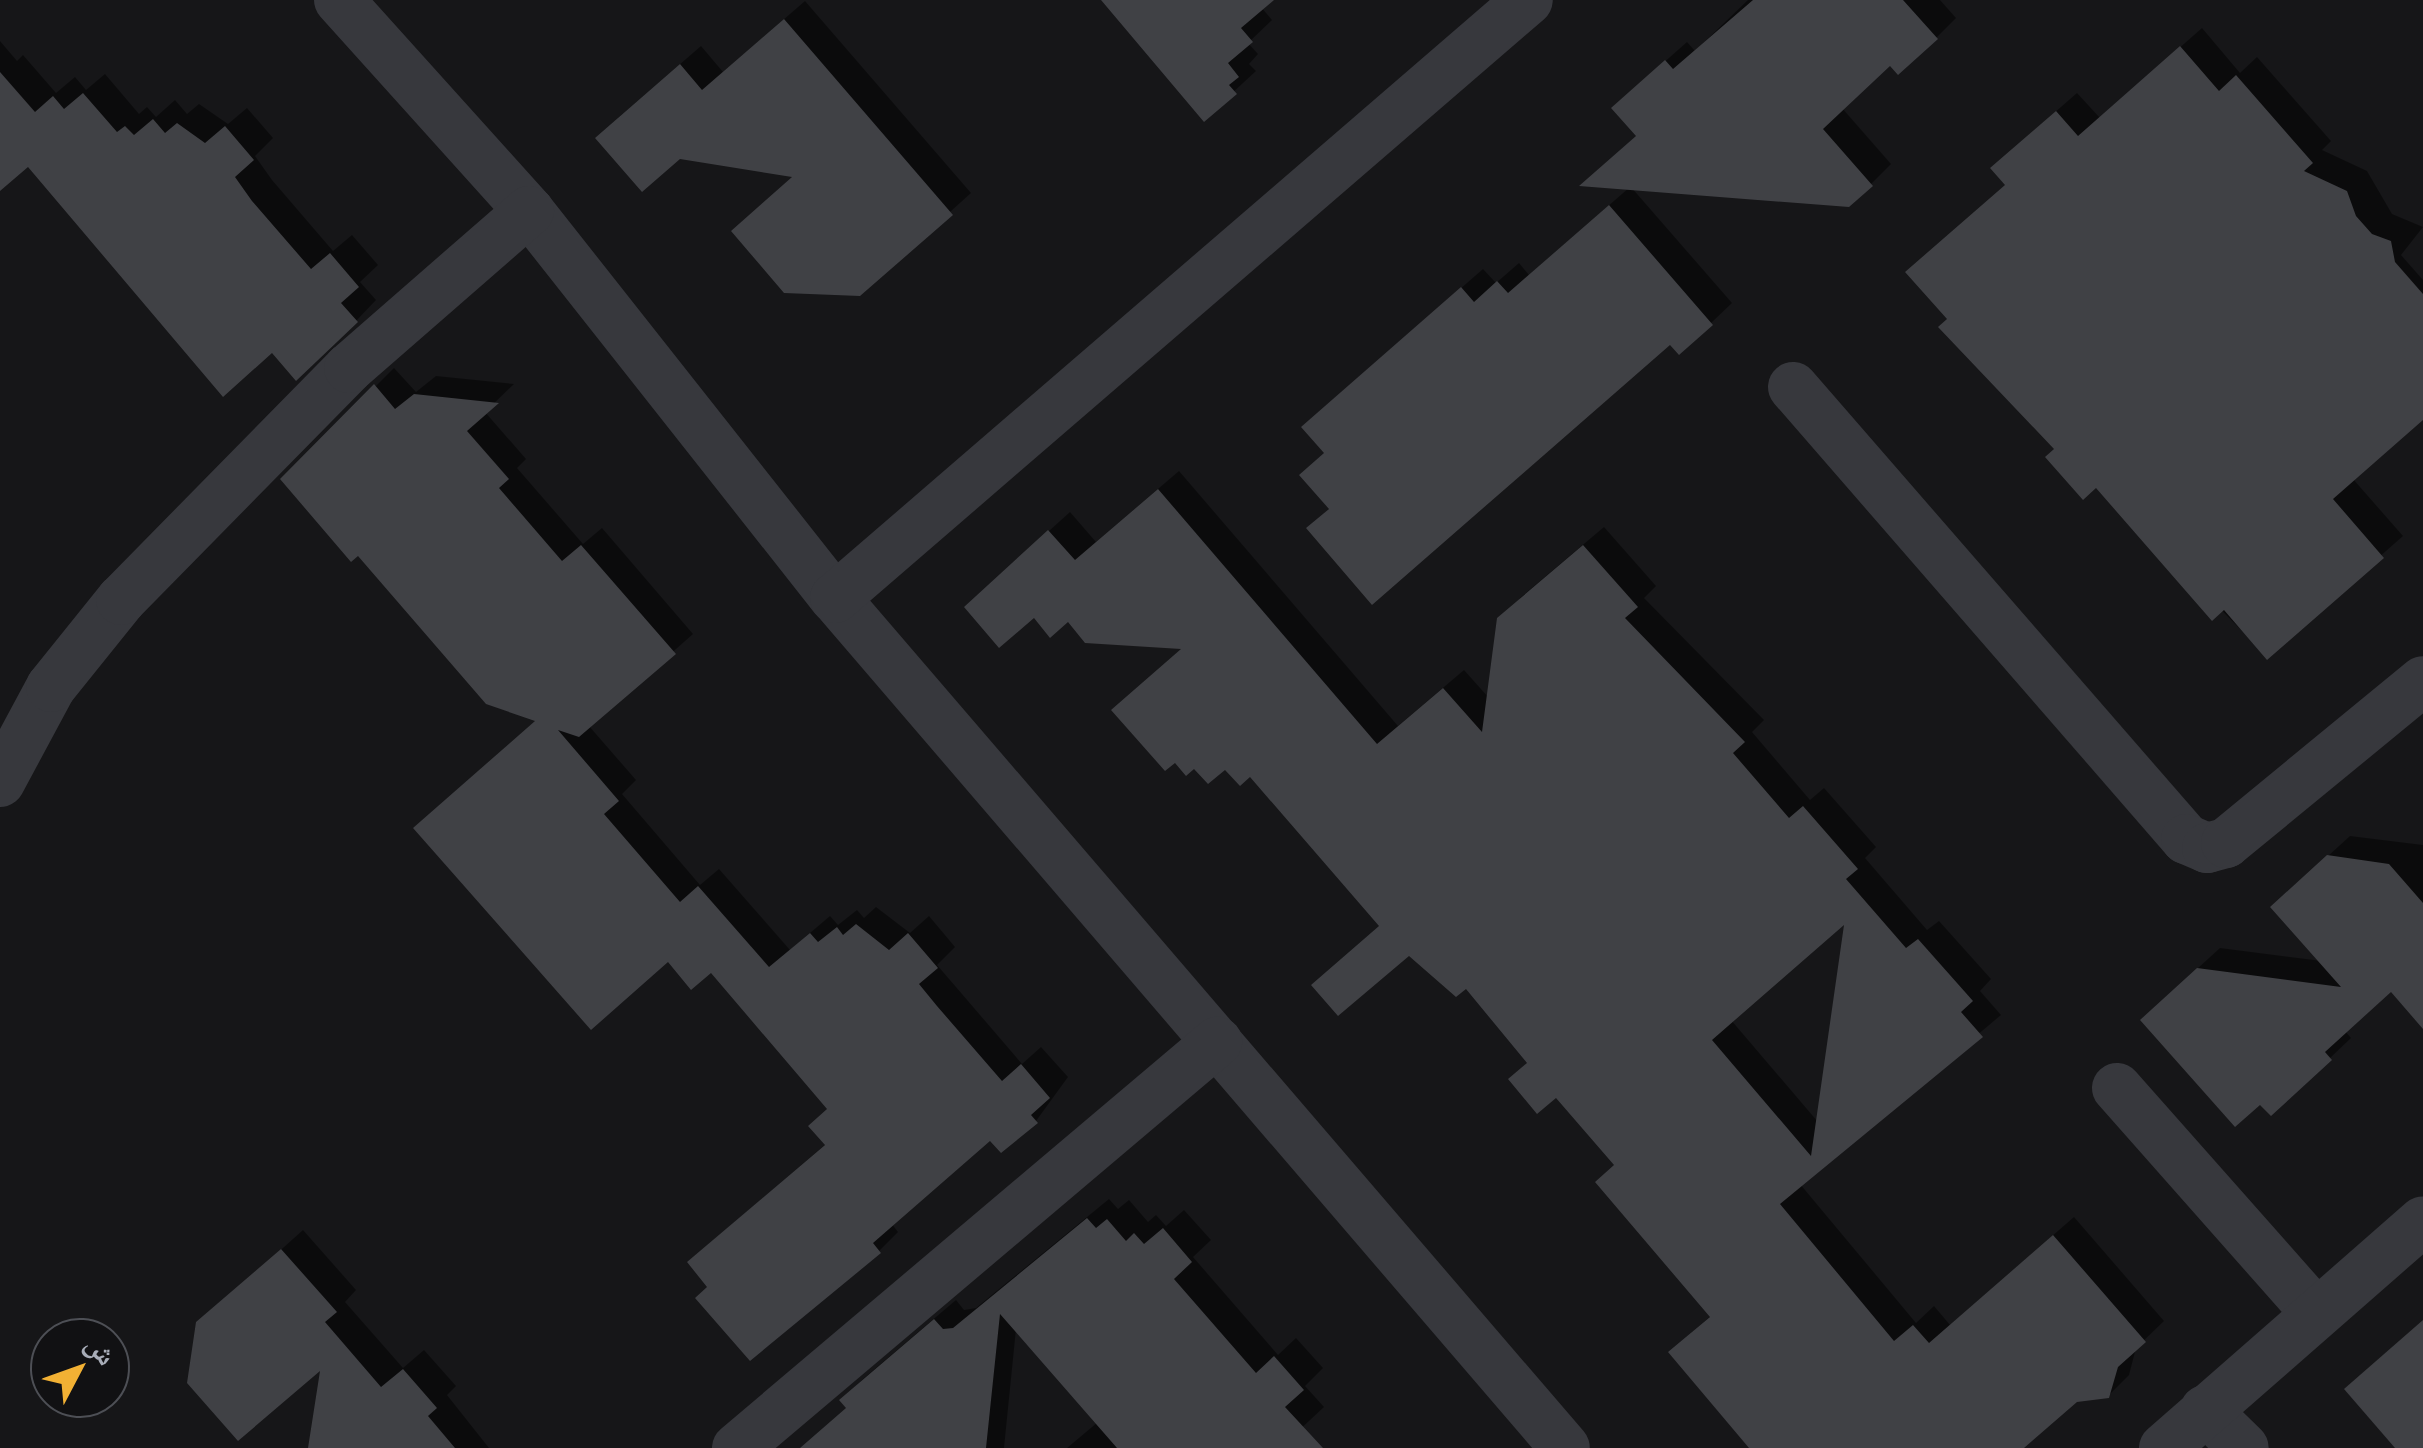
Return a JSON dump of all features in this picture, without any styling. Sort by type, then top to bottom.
[{"type":"street","points":[[339,0],[529,212],[835,598],[1565,1448]]},
{"type":"street","points":[[835,598],[1528,0]]},
{"type":"street","points":[[0,782],[50,687],[121,600],[349,368],[529,212]]},
{"type":"street","points":[[1793,387],[2172,826],[2196,844],[2207,848],[2244,832],[2423,681]]},
{"type":"street","points":[[737,1448],[1216,1042]]},
{"type":"street","points":[[2117,1088],[2316,1313]]},
{"type":"street","points":[[2164,1448],[2423,1222]]},
{"type":"street","points":[[2205,1410],[2244,1448]]},
{"type":"building","points":[[1101,0],[1274,0],[1241,28],[1253,42],[1228,63],[1239,77],[1229,85],[1237,94],[1204,122]]},
{"type":"building","points":[[1753,0],[1903,0],[1938,39],[1898,75],[1890,66],[1823,129],[1873,186],[1849,207],[1579,186],[1636,136],[1611,108],[1665,60],[1673,69]]},
{"type":"building","points":[[784,19],[953,215],[860,296],[784,293],[731,231],[792,177],[680,159],[642,192],[595,138],[680,64],[702,90]]},
{"type":"building","points":[[2180,46],[2219,91],[2236,75],[2313,163],[2304,171],[2347,191],[2356,216],[2372,234],[2391,241],[2395,262],[2423,294],[2423,420],[2333,499],[2384,558],[2267,660],[2224,610],[2212,621],[2096,488],[2083,500],[2045,457],[2054,449],[1938,327],[1947,319],[1905,272],[2005,185],[1990,168],[2056,111],[2078,136]]},
{"type":"building","points":[[0,72],[35,112],[53,96],[64,109],[83,93],[117,132],[125,126],[134,135],[153,119],[165,133],[177,123],[205,143],[225,126],[254,160],[235,177],[252,201],[311,269],[330,253],[359,287],[341,303],[358,322],[296,381],[272,353],[223,397],[28,167],[0,191]]},
{"type":"building","points":[[1609,205],[1713,325],[1679,355],[1670,345],[1372,605],[1306,528],[1329,509],[1299,475],[1324,453],[1301,427],[1461,287],[1474,302],[1497,281],[1508,293]]},
{"type":"building","points":[[374,384],[395,409],[414,394],[499,403],[467,431],[509,479],[499,488],[562,561],[581,545],[676,654],[579,737],[558,730],[619,801],[604,814],[680,902],[698,886],[769,967],[810,933],[818,942],[837,927],[843,935],[856,924],[889,950],[908,933],[938,968],[919,984],[937,1006],[1002,1081],[1021,1064],[1050,1098],[1031,1115],[1038,1123],[1001,1153],[990,1141],[873,1243],[881,1253],[750,1361],[695,1298],[707,1287],[687,1262],[825,1145],[808,1126],[827,1109],[711,973],[691,990],[668,962],[591,1030],[413,828],[535,721],[486,704],[358,556],[351,562],[280,479]]},
{"type":"building","points":[[1158,489],[1377,744],[1443,688],[1482,732],[1497,618],[1583,545],[1638,607],[1625,618],[1745,742],[1733,753],[1789,818],[1803,806],[1858,869],[1846,879],[1906,948],[1918,939],[1973,1001],[1961,1012],[1983,1037],[1780,1204],[1894,1341],[1913,1325],[1929,1343],[2053,1235],[2146,1342],[2118,1367],[2109,1398],[2077,1402],[2024,1448],[1749,1448],[1668,1352],[1710,1317],[1595,1182],[1614,1165],[1556,1098],[1537,1114],[1508,1079],[1527,1063],[1466,989],[1456,997],[1409,956],[1338,1016],[1311,985],[1379,926],[1250,777],[1240,786],[1225,770],[1208,784],[1194,769],[1186,776],[1175,763],[1165,771],[1111,710],[1181,649],[1085,643],[1068,622],[1050,638],[1034,618],[999,648],[964,607],[1048,530],[1075,560]],"holes":[[[1844,925],[1811,1156],[1712,1040]]]},
{"type":"building","points":[[2327,855],[2389,864],[2423,903],[2423,1029],[2391,992],[2325,1052],[2332,1060],[2271,1116],[2260,1105],[2235,1127],[2140,1020],[2197,968],[2341,987],[2270,907]]},
{"type":"building","points":[[1087,1218],[1096,1228],[1107,1219],[1126,1241],[1134,1233],[1144,1244],[1163,1228],[1192,1262],[1174,1279],[1256,1373],[1274,1356],[1304,1390],[1285,1407],[1323,1448],[1117,1448],[1000,1314],[986,1448],[800,1448],[846,1408],[839,1400],[934,1319],[943,1329],[953,1328]]},
{"type":"building","points":[[281,1249],[337,1312],[325,1322],[381,1387],[403,1369],[437,1408],[428,1416],[455,1448],[308,1448],[320,1371],[238,1441],[187,1383],[196,1322]]},
{"type":"building","points":[[2423,1320],[2423,1448],[2395,1448],[2344,1389]]}]
